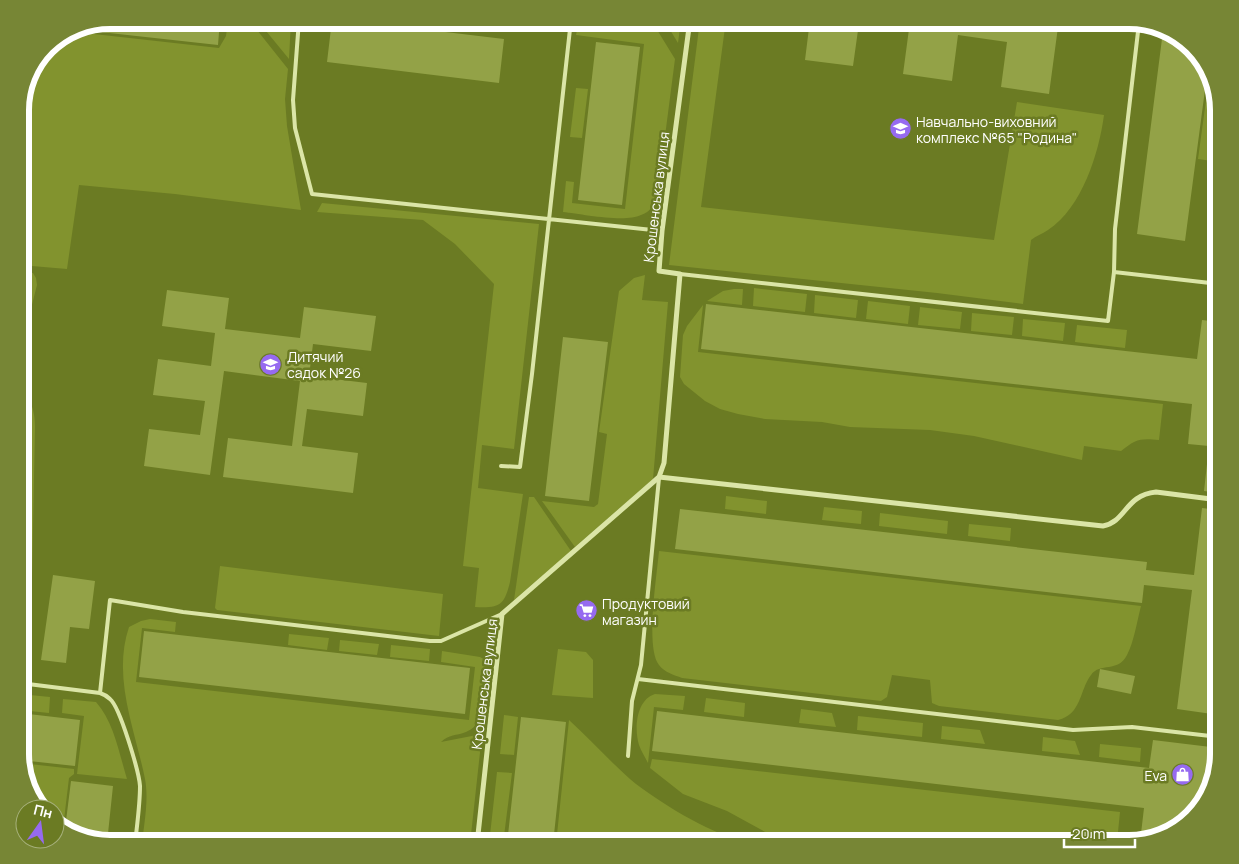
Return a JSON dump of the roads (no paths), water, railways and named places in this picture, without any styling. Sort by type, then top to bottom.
[{"type":"street","name":"Крошенська вулиця","points":[[680,274],[659,271],[662,231],[689,29]]},
{"type":"street","points":[[680,274],[664,463],[659,477],[1103,526],[1114,522],[1132,502],[1146,493],[1156,492],[1210,499]]},
{"type":"street","name":"Крошенська вулиця","points":[[478,835],[502,614],[659,477]]},
{"type":"lane","points":[[298,29],[293,100],[295,128],[312,194],[662,231]]},
{"type":"lane","points":[[501,466],[520,468],[570,29]]},
{"type":"lane","points":[[680,274],[1108,321],[1114,272],[1115,229],[1138,29]]},
{"type":"lane","points":[[1114,272],[1210,283]]},
{"type":"lane","points":[[628,756],[632,701],[641,665],[659,477]]},
{"type":"lane","points":[[100,692],[110,600],[183,612],[430,641],[441,641],[502,614]]},
{"type":"lane","points":[[638,679],[1073,730],[1132,727],[1210,736]]},
{"type":"lane","points":[[29,684],[100,692],[110,699],[122,720],[139,779],[136,835]]},
{"type":"place","name":"Навчально-виховний комплекс №65 \"Родина\"","points":[[900,129]]},
{"type":"place","name":"Дитячий садок №26","points":[[271,364]]},
{"type":"place","name":"Продуктовий магазин","points":[[586,611]]},
{"type":"place","name":"Eva","points":[[1183,775]]}]
